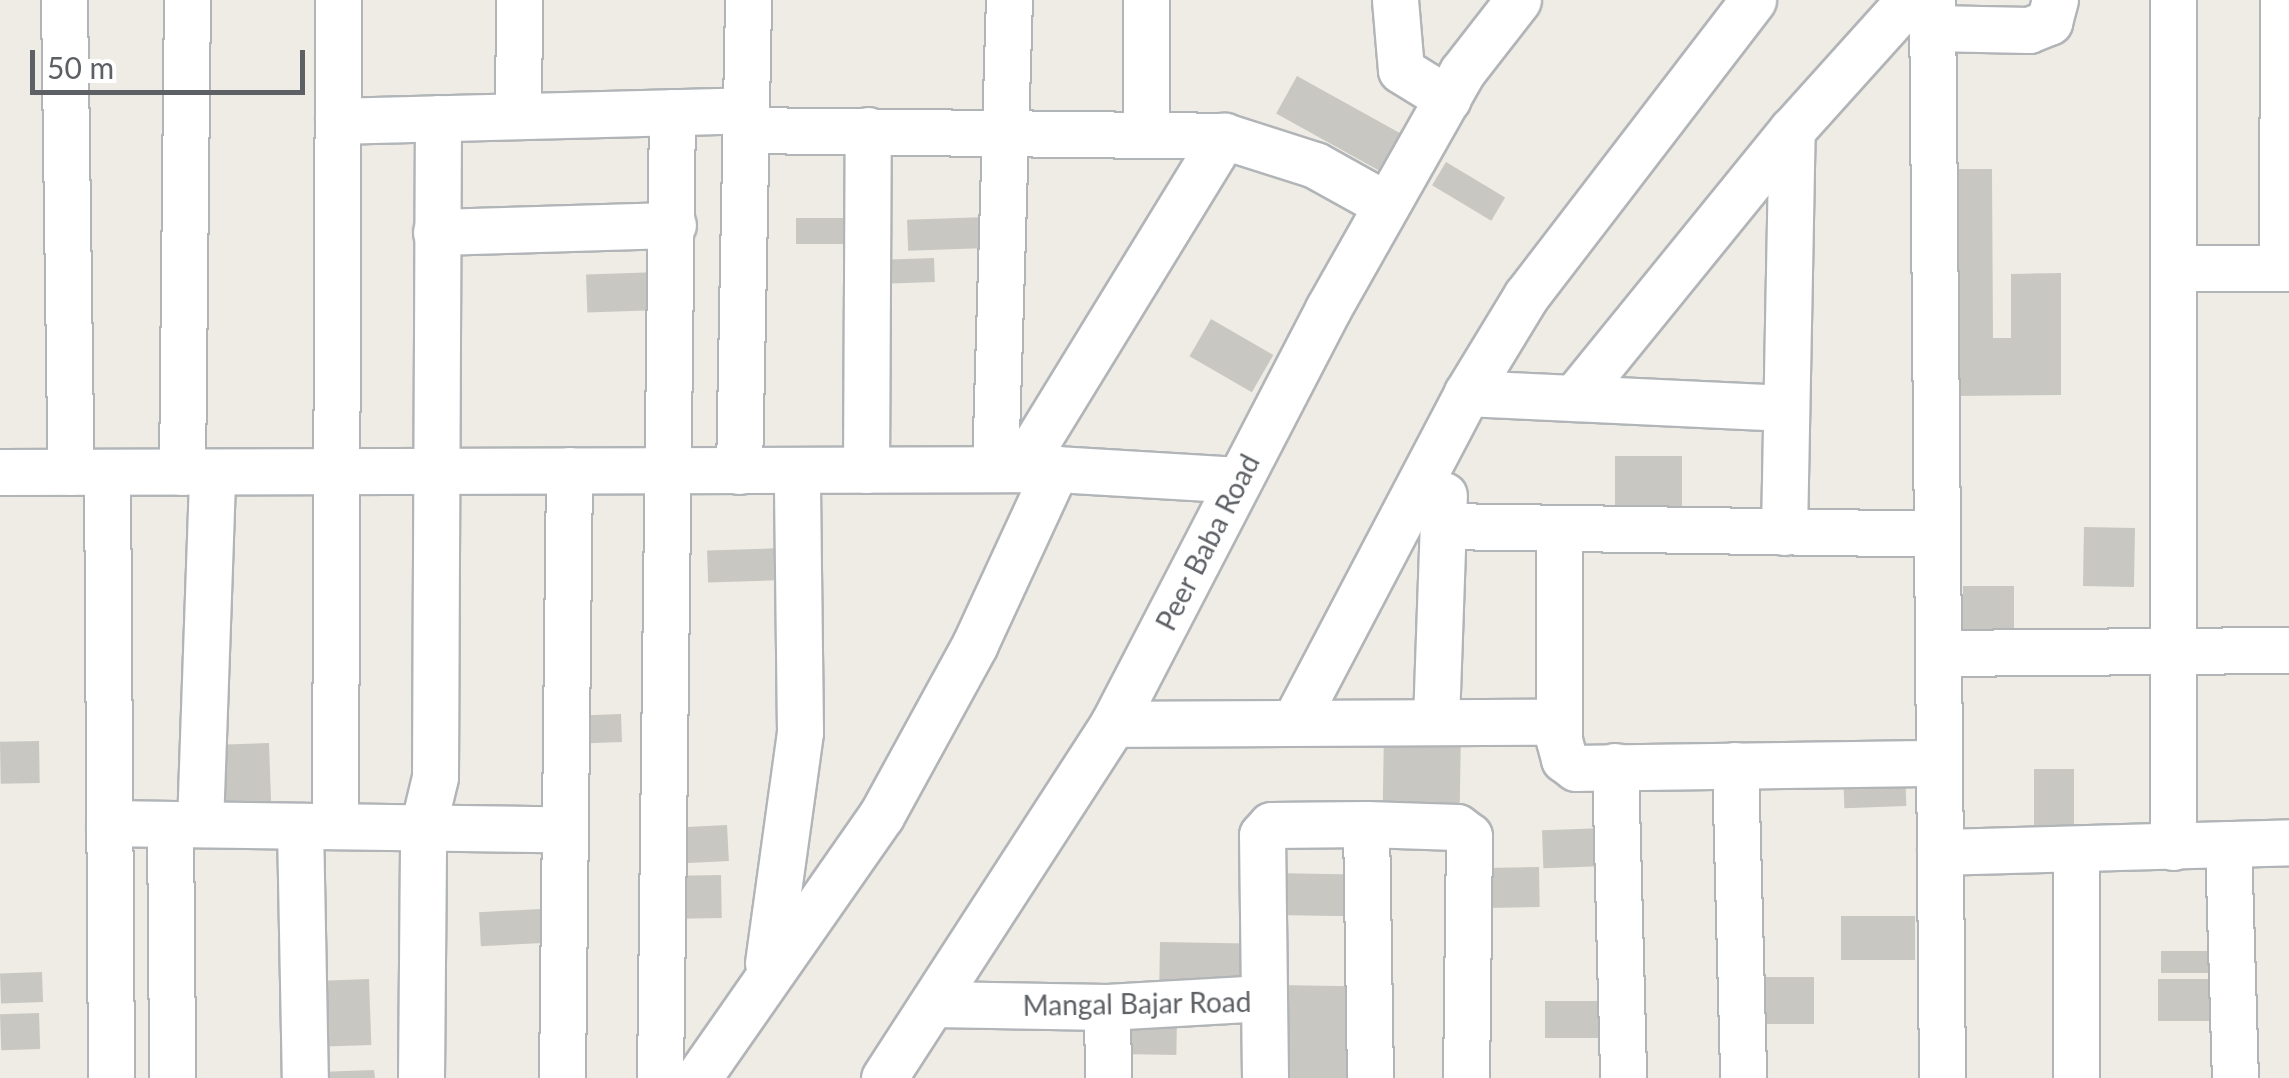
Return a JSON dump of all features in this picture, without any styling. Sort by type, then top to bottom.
[{"type":"street","points":[[64,0],[109,823],[111,1078]]},
{"type":"street","points":[[172,1078],[197,472],[187,0]]},
{"type":"street","points":[[305,1078],[337,472],[338,0]]},
{"type":"street","points":[[518,0],[518,116]]},
{"type":"street","points":[[739,470],[748,0]]},
{"type":"street","points":[[1009,0],[1005,129],[1024,469]]},
{"type":"street","points":[[1146,0],[1146,134]]},
{"type":"street","points":[[1395,0],[1401,70],[1448,99]]},
{"type":"street","name":"Peer Baba Road","points":[[884,1078],[1113,724],[1387,205],[1485,36],[1518,0]]},
{"type":"street","points":[[1296,719],[1446,443],[1467,393],[1526,296],[1752,0]]},
{"type":"street","points":[[1924,10],[2028,30],[2048,22],[2055,0]]},
{"type":"street","points":[[2172,848],[2173,0]]},
{"type":"street","points":[[2175,268],[2286,268],[2283,0]]},
{"type":"street","points":[[1574,398],[1792,130],[1924,10]]},
{"type":"street","points":[[1924,10],[1937,534],[1942,1078]]},
{"type":"street","points":[[338,121],[672,112],[868,130],[1005,129],[1224,136],[1315,165],[1387,205]]},
{"type":"street","points":[[660,1078],[672,470],[672,112]]},
{"type":"street","points":[[421,1078],[423,828],[435,777],[432,471],[438,118]]},
{"type":"street","points":[[866,470],[868,130]]},
{"type":"street","points":[[1784,532],[1792,130]]},
{"type":"street","points":[[698,1078],[766,975],[881,816],[975,644],[1024,469],[1224,136]]},
{"type":"street","points":[[436,232],[672,225]]},
{"type":"street","points":[[1467,393],[1786,408]]},
{"type":"street","points":[[1436,721],[1446,443]]},
{"type":"street","points":[[0,472],[1024,469],[1239,480]]},
{"type":"street","points":[[562,1078],[569,470]]},
{"type":"street","points":[[766,975],[800,732],[798,472]]},
{"type":"street","points":[[1443,526],[1937,534]]},
{"type":"street","points":[[1558,528],[1558,722],[1564,759],[1576,768],[1939,763]]},
{"type":"street","points":[[1938,653],[2289,650]]},
{"type":"street","points":[[1113,724],[1296,719],[1558,722]]},
{"type":"street","points":[[1735,765],[1743,1078]]},
{"type":"street","points":[[1615,766],[1623,1078]]},
{"type":"street","points":[[109,823],[564,829]]},
{"type":"street","points":[[1366,824],[1370,1078]]},
{"type":"street","points":[[1264,998],[1266,828],[1457,826],[1469,836],[1466,1078]]},
{"type":"street","points":[[1940,852],[2289,842]]},
{"type":"street","points":[[2228,844],[2235,1078]]},
{"type":"street","points":[[2076,849],[2076,1078]]},
{"type":"street","name":"Mangal Bajar Road","points":[[934,1004],[1107,1007],[1264,998],[1265,1078]]},
{"type":"street","points":[[1107,1007],[1108,1078]]},
{"type":"building","points":[[1297,76],[1412,140],[1392,178],[1276,114]]},
{"type":"building","points":[[1446,162],[1505,198],[1491,221],[1432,185]]},
{"type":"building","points":[[1952,169],[1992,169],[1993,338],[2011,338],[2011,274],[2061,273],[2061,395],[1953,396]]},
{"type":"building","points":[[986,217],[987,248],[908,251],[907,220]]},
{"type":"building","points":[[796,218],[856,218],[856,244],[796,244]]},
{"type":"building","points":[[934,258],[935,282],[884,284],[883,260]]},
{"type":"building","points":[[660,272],[661,310],[587,313],[586,275]]},
{"type":"building","points":[[1211,319],[1273,355],[1252,392],[1190,356]]},
{"type":"building","points":[[1615,456],[1682,456],[1682,521],[1615,521]]},
{"type":"building","points":[[2084,527],[2135,528],[2134,587],[2083,586]]},
{"type":"building","points":[[782,548],[783,580],[708,583],[707,551]]},
{"type":"building","points":[[1963,586],[2014,586],[2014,643],[1963,643]]},
{"type":"building","points":[[621,714],[622,742],[574,744],[573,716]]},
{"type":"building","points":[[1384,731],[1461,732],[1460,810],[1383,809]]},
{"type":"building","points":[[39,741],[40,783],[1,784],[0,742]]},
{"type":"building","points":[[269,743],[271,805],[213,807],[211,745]]},
{"type":"building","points":[[1905,768],[1906,806],[1844,808],[1843,770]]},
{"type":"building","points":[[2034,769],[2074,769],[2074,825],[2034,825]]},
{"type":"building","points":[[727,825],[729,861],[679,864],[677,828]]},
{"type":"building","points":[[1606,828],[1607,866],[1543,868],[1542,830]]},
{"type":"building","points":[[1539,867],[1540,907],[1474,908],[1473,868]]},
{"type":"building","points":[[1274,873],[1353,874],[1352,916],[1273,915]]},
{"type":"building","points":[[721,875],[722,918],[680,919],[679,876]]},
{"type":"building","points":[[541,909],[543,943],[481,946],[479,912]]},
{"type":"building","points":[[1841,916],[1915,916],[1915,960],[1841,960]]},
{"type":"building","points":[[1160,942],[1248,944],[1247,992],[1159,990]]},
{"type":"building","points":[[2161,951],[2221,951],[2221,973],[2161,973]]},
{"type":"building","points":[[42,972],[43,1002],[1,1003],[0,973]]},
{"type":"building","points":[[1753,977],[1814,977],[1814,1024],[1753,1024]]},
{"type":"building","points":[[369,979],[371,1045],[317,1047],[315,981]]},
{"type":"building","points":[[2158,979],[2218,979],[2218,1021],[2158,1021]]},
{"type":"building","points":[[1276,985],[1353,986],[1351,1078],[1274,1078]]},
{"type":"building","points":[[1545,1001],[1607,1001],[1607,1038],[1545,1038]]},
{"type":"building","points":[[39,1013],[40,1049],[1,1050],[0,1014]]},
{"type":"building","points":[[1119,1017],[1177,1018],[1176,1055],[1118,1054]]},
{"type":"building","points":[[374,1070],[375,1078],[318,1078],[318,1072]]}]
